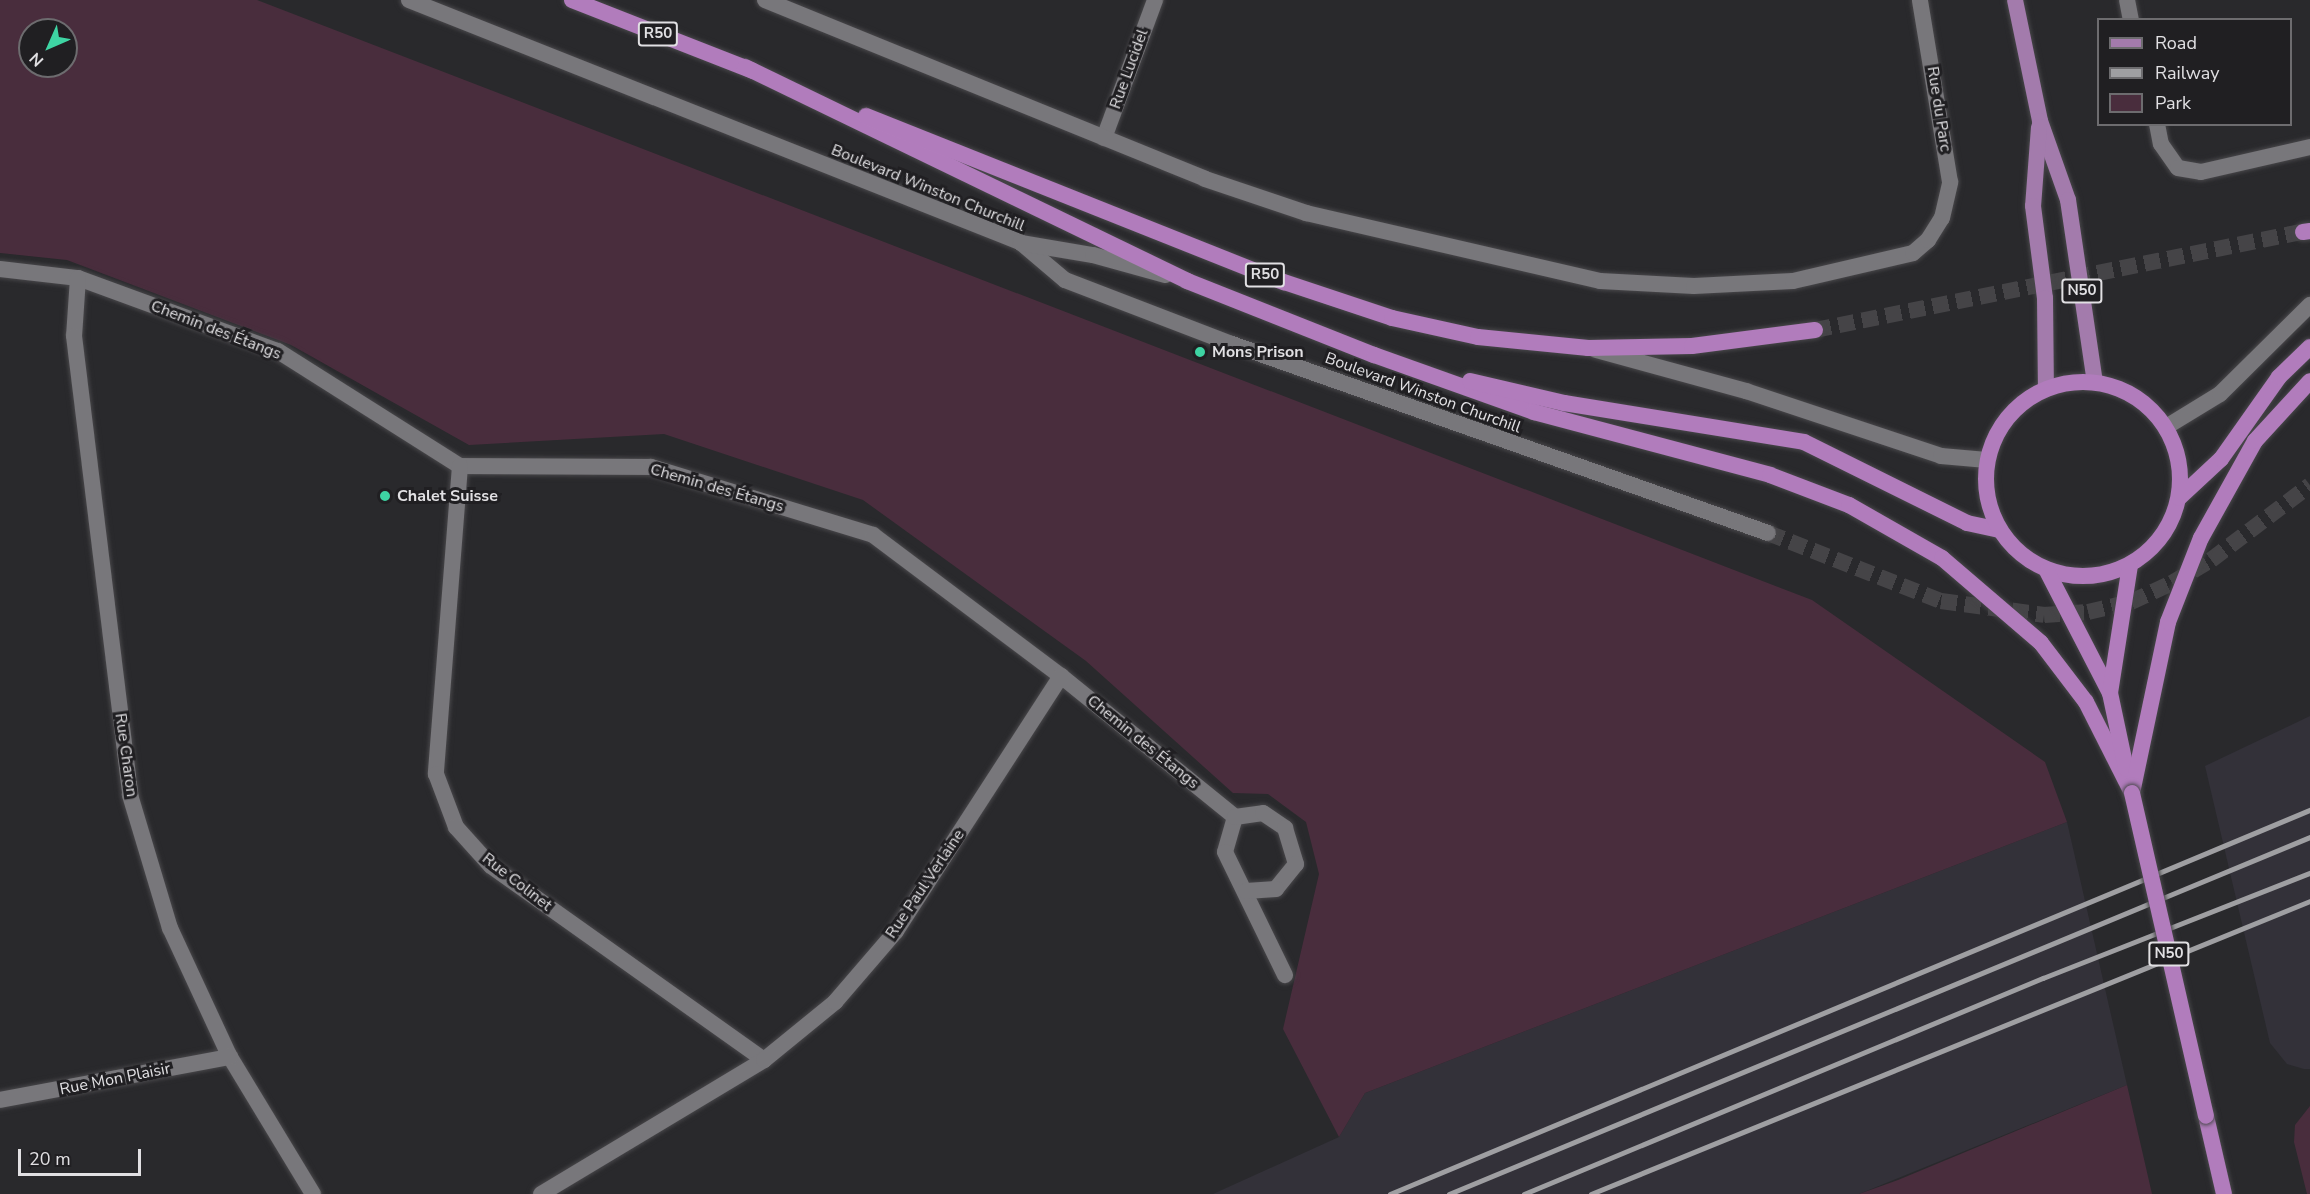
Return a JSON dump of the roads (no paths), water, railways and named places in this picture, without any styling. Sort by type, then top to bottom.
[{"type":"highway","name":"R50","points":[[572,0],[1284,282],[1392,318],[1478,337],[1588,348],[1692,345],[1815,330]]},
{"type":"highway","points":[[744,67],[1187,281],[1374,355],[1534,412],[1770,475],[1849,505],[1942,558],[2041,643],[2086,702],[2132,793]]},
{"type":"highway","points":[[2179,498],[2221,459],[2279,377],[2310,347]]},
{"type":"highway","points":[[1374,355],[1564,403],[1804,442],[1967,523],[1999,530]]},
{"type":"highway","points":[[2068,380],[2095,382],[2118,388],[2155,411],[2166,427],[2182,477],[2179,498],[2161,539],[2130,566],[2078,579],[2047,571],[2016,550],[1999,530],[1984,480],[1987,460],[2010,418],[2046,387],[2068,380]]},
{"type":"highway","points":[[2132,793],[2168,622],[2201,538],[2255,441],[2310,381]]},
{"type":"highway","name":"N50","points":[[2110,693],[2130,566]]},
{"type":"highway","name":"N50","points":[[2047,571],[2110,693],[2224,1194]]},
{"type":"main road","name":"N50","points":[[2015,0],[2040,120],[2068,200],[2095,382]]},
{"type":"main road","name":"N50","points":[[2040,120],[2033,206],[2045,298],[2046,387]]},
{"type":"street","name":"Boulevard Winston Churchill","points":[[409,0],[1020,242],[1065,280],[1232,344],[1768,533]]},
{"type":"street","points":[[765,0],[1104,138]]},
{"type":"street","name":"Rue Lucidel","points":[[1104,138],[1155,0]]},
{"type":"street","name":"Rue du Parc","points":[[1104,138],[1306,213],[1600,281],[1694,286],[1793,281],[1913,253],[1942,218],[1950,182],[1920,0]]},
{"type":"street","points":[[2127,0],[2131,18]]},
{"type":"street","points":[[2157,126],[2161,144],[2178,168],[2201,172],[2310,147]]},
{"type":"street","points":[[1020,242],[1093,255],[1187,281]]},
{"type":"street","name":"Chemin des Étangs","points":[[0,269],[78,278],[278,351],[460,466],[651,467],[873,535],[1061,676],[1235,817]]},
{"type":"street","name":"Rue Charon","points":[[78,278],[74,336],[130,795],[170,928],[230,1057],[313,1194]]},
{"type":"street","points":[[2166,427],[2220,394],[2310,305]]},
{"type":"street","points":[[1588,348],[1746,391],[1941,456],[1987,460]]},
{"type":"street","name":"Rue Colinet","points":[[460,466],[436,774],[456,827],[491,866],[764,1060]]},
{"type":"street","name":"Rue Paul Verlaine","points":[[541,1194],[764,1060],[835,1002],[896,931],[1061,676]]},
{"type":"street","points":[[1246,891],[1276,889],[1296,864],[1285,828],[1263,813],[1235,817],[1225,852],[1285,975]]},
{"type":"street","name":"Rue Mon Plaisir","points":[[0,1100],[230,1057]]},
{"type":"tunnel","points":[[1815,330],[2303,232]]},
{"type":"tunnel","points":[[1768,533],[1941,601],[2044,615],[2088,612],[2131,602],[2172,583],[2211,560],[2310,485]]},
{"type":"railway","points":[[1390,1194],[2310,810]]},
{"type":"railway","points":[[1449,1194],[2310,837]]},
{"type":"railway","points":[[1524,1194],[2043,978],[2310,873]]},
{"type":"railway","points":[[1591,1194],[2310,901]]},
{"type":"place","name":"Mons Prison","points":[[1200,352]]},
{"type":"place","name":"Chalet Suisse","points":[[385,496]]}]
